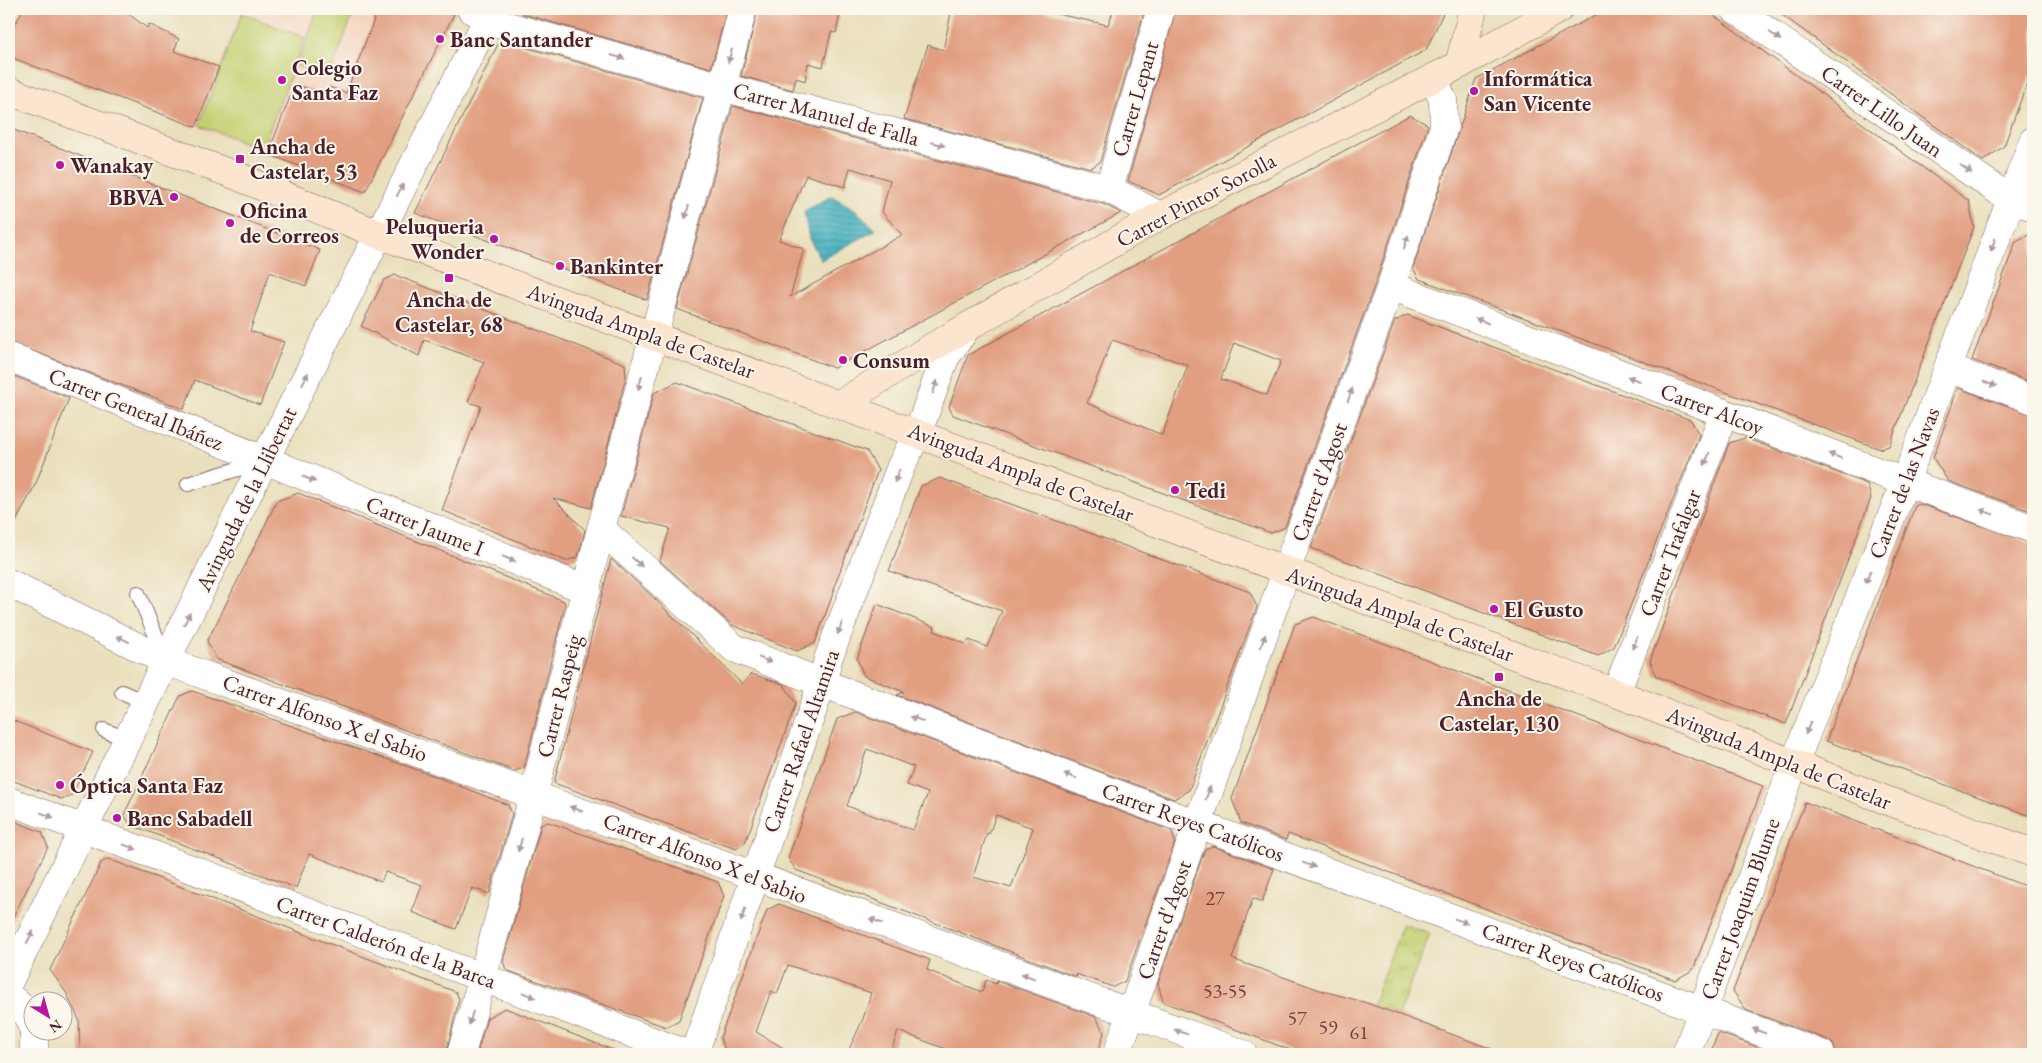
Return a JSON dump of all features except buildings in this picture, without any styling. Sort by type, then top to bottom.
[{"type":"main road","points":[[1459,66],[1473,9]]},
{"type":"main road","points":[[1484,9],[1490,21],[1516,32]]},
{"type":"main road","name":"Carrer Pintor Sorolla","points":[[840,404],[967,327],[1160,216],[1459,66],[1516,32],[1560,9]]},
{"type":"main road","name":"Avinguda Ampla de Castelar","points":[[9,91],[237,176],[378,234],[918,432],[1287,573],[1616,693],[1888,801],[2033,854]]},
{"type":"street","name":"Carrer Raspeig","points":[[461,1054],[534,793],[601,529],[743,9]]},
{"type":"street","name":"Carrer Lepant","points":[[1109,189],[1161,9]]},
{"type":"street","name":"Carrer Lillo Juan","points":[[1735,9],[2022,203]]},
{"type":"street","name":"Carrer Manuel de Falla","points":[[479,14],[722,86],[1109,189],[1160,216]]},
{"type":"street","name":"Avinguda de la Llibertat","points":[[9,981],[84,830],[116,735],[134,698],[166,661],[378,234],[479,14]]},
{"type":"street","name":"Carrer d'Agost","points":[[1117,1054],[1197,824],[1391,286],[1444,126],[1443,100],[1433,78]]},
{"type":"street","name":"Carrer de las Navas","points":[[1794,764],[1948,368],[2022,203],[2033,141]]},
{"type":"street","name":"Carrer Alcoy","points":[[1391,286],[1905,482],[2033,528]]},
{"type":"street","name":"Carrer Rafael Altamira","points":[[694,1054],[822,684],[828,659],[901,466],[918,432],[945,358],[967,327]]},
{"type":"street","name":"Carrer General Ibáñez","points":[[9,357],[264,461]]},
{"type":"street","points":[[1948,368],[2033,400]]},
{"type":"street","name":"Carrer Trafalgar","points":[[1616,693],[1724,413]]},
{"type":"street","name":"Carrer Jaume I","points":[[264,461],[587,590]]},
{"type":"street","name":"Carrer Reyes Católicos","points":[[601,529],[734,648],[822,684],[1821,1054]]},
{"type":"street","name":"Carrer Alfonso X el Sabio","points":[[9,583],[166,661],[534,793],[756,877],[1243,1054]]},
{"type":"street","name":"Carrer Joaquim Blume","points":[[1686,1054],[1794,764]]},
{"type":"street","name":"Carrer Calderón de la Barca","points":[[9,801],[687,1054]]},
{"type":"street","points":[[9,997],[22,1008]]},
{"type":"street","points":[[34,1040],[34,1054]]},
{"type":"lane","points":[[188,484],[264,461]]},
{"type":"lane","points":[[138,593],[166,661]]},
{"type":"shaded area","name":"Colegio Santa Faz","points":[[241,9],[378,9],[315,172],[196,127]]},
{"type":"green space","points":[[318,9],[338,9],[353,14],[329,78],[297,66]]},
{"type":"green space","points":[[242,13],[305,38],[262,149],[199,125]]},
{"type":"green space","points":[[1403,924],[1430,934],[1398,1015],[1372,1005]]},
{"type":"water","points":[[832,196],[856,210],[876,230],[821,260],[809,239],[804,211]]},
{"type":"place","name":"Banc Santander","points":[[440,39]]},
{"type":"place","name":"Colegio Santa Faz","points":[[282,80]]},
{"type":"place","name":"Informática San Vicente","points":[[1474,91]]},
{"type":"place","name":"Ancha de Castelar, 53","points":[[240,159]]},
{"type":"place","name":"Wanakay","points":[[60,165]]},
{"type":"place","name":"BBVA","points":[[174,197]]},
{"type":"place","name":"Oficina de Correos","points":[[230,223]]},
{"type":"place","name":"Peluqueria Wonder","points":[[494,239]]},
{"type":"place","name":"Bankinter","points":[[560,266]]},
{"type":"place","name":"Ancha de Castelar, 68","points":[[449,278]]},
{"type":"place","name":"Consum","points":[[843,360]]},
{"type":"place","name":"Tedi","points":[[1175,490]]},
{"type":"place","name":"El Gusto","points":[[1494,609]]},
{"type":"place","name":"Ancha de Castelar, 130","points":[[1499,677]]},
{"type":"place","name":"Óptica Santa Faz","points":[[60,785]]},
{"type":"place","name":"Banc Sabadell","points":[[117,818]]}]
